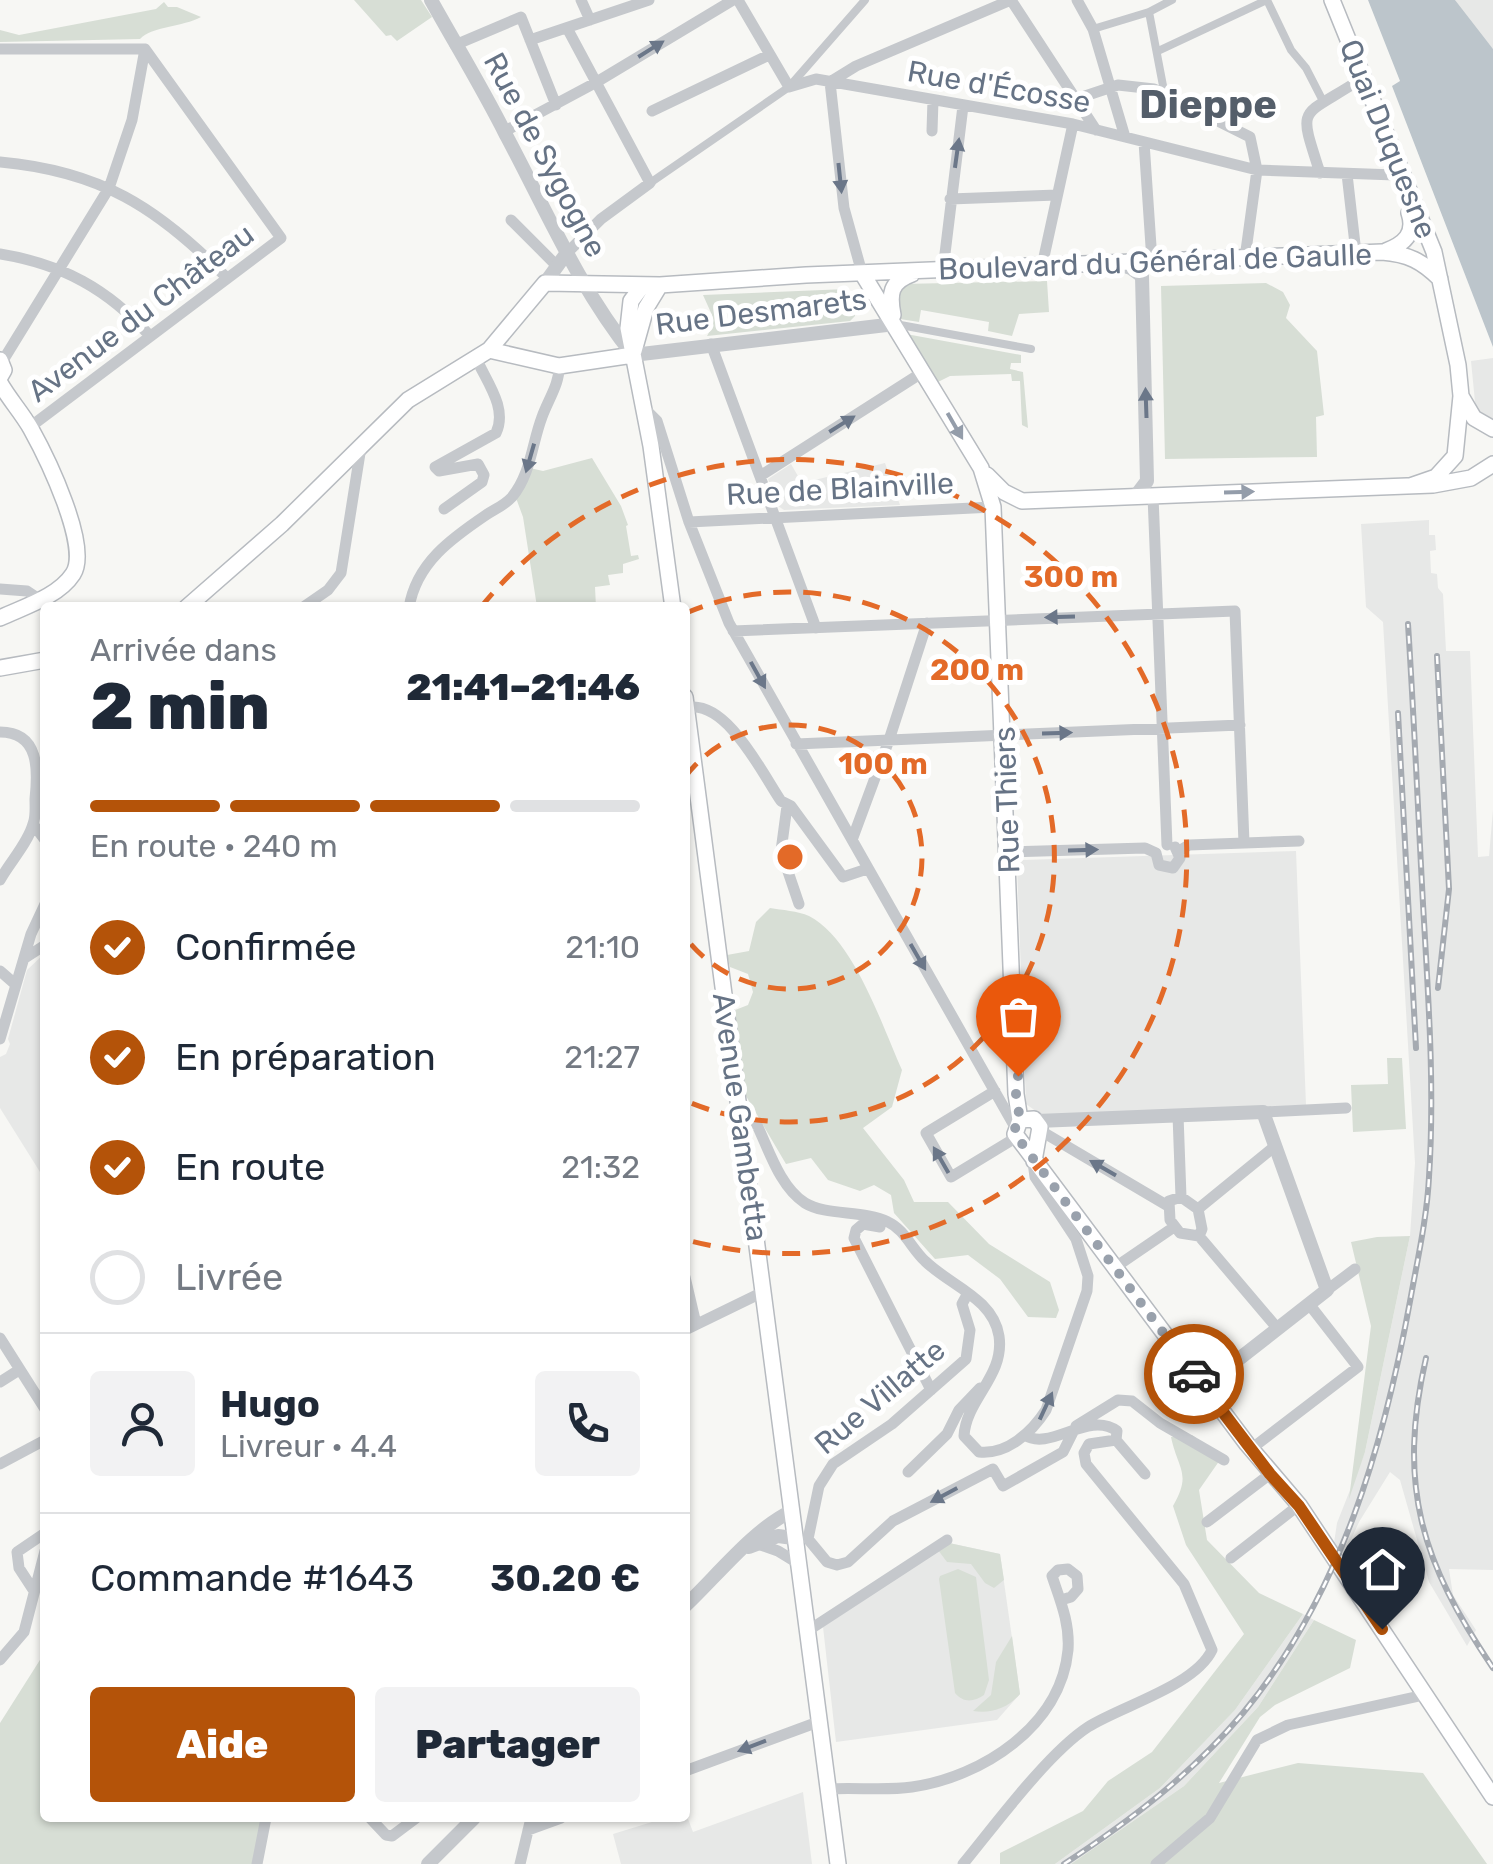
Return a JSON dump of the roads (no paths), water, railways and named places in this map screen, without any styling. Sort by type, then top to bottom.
[{"type":"main road","name":"Quai Duquesne","points":[[1330,0],[1412,224],[1404,242],[1382,252]]},
{"type":"main road","name":"Quai Duquesne","points":[[1330,0],[1434,252],[1458,365],[1458,446],[1450,464],[1436,477],[1410,486]]},
{"type":"main road","name":"Boulevard du Général de Gaulle","points":[[545,283],[656,284],[1382,252],[1407,254],[1426,264],[1440,279]]},
{"type":"main road","points":[[895,324],[890,299],[894,285],[901,278],[923,270]]},
{"type":"main road","points":[[862,273],[981,468],[999,488],[1018,499],[1410,486],[1466,480],[1493,464]]},
{"type":"main road","points":[[193,602],[282,524],[408,400],[482,354],[545,283]]},
{"type":"main road","points":[[633,354],[656,284]]},
{"type":"main road","points":[[656,284],[630,310],[628,328],[644,408],[657,446],[672,602]]},
{"type":"main road","points":[[482,354],[560,366],[633,354]]},
{"type":"main road","points":[[0,371],[30,427],[79,552],[72,577],[40,599],[0,618]]},
{"type":"main road","points":[[1461,396],[1474,418],[1493,430]]},
{"type":"main road","name":"Rue Thiers","points":[[981,468],[995,525],[1016,1094],[1034,1162]]},
{"type":"main road","points":[[995,525],[1018,499]]},
{"type":"main road","points":[[0,668],[40,661]]},
{"type":"main road","name":"Avenue Gambetta","points":[[690,772],[692,807],[741,1120],[790,1512],[801,1538],[796,1562],[838,1864]]},
{"type":"main road","points":[[1034,1162],[1270,1474],[1299,1506],[1424,1694],[1488,1777],[1493,1797]]},
{"type":"street","name":"Rue de Sygogne","points":[[431,0],[505,132],[562,260],[633,354]]},
{"type":"street","points":[[580,0],[590,20]]},
{"type":"street","points":[[530,40],[650,0]]},
{"type":"street","points":[[505,132],[736,0],[788,87]]},
{"type":"street","points":[[545,283],[601,219],[788,87],[865,0]]},
{"type":"street","points":[[788,87],[816,79],[830,82],[856,66],[1011,0],[1096,130]]},
{"type":"street","points":[[1077,0],[1093,29],[1124,137]]},
{"type":"street","points":[[1093,29],[1149,12],[1172,0]]},
{"type":"street","points":[[1231,0],[1239,13]]},
{"type":"street","points":[[1158,51],[1266,0],[1290,50],[1306,68],[1324,102]]},
{"type":"street","points":[[1149,12],[1164,91]]},
{"type":"street","points":[[455,45],[521,17],[556,105]]},
{"type":"street","points":[[567,28],[650,183]]},
{"type":"street","points":[[0,49],[145,49],[132,120],[110,188],[0,371]]},
{"type":"street","name":"Avenue du Château","points":[[30,427],[281,238],[145,49]]},
{"type":"street","points":[[652,111],[769,55]]},
{"type":"street","points":[[830,82],[844,208],[862,273]]},
{"type":"street","name":"Rue d'Écosse","points":[[830,82],[1073,124],[1257,170],[1395,176]]},
{"type":"street","points":[[1320,173],[1304,124],[1308,112],[1358,82]]},
{"type":"street","points":[[1076,99],[1111,87],[1164,91],[1250,137],[1257,170],[1245,258]]},
{"type":"street","points":[[932,131],[933,100]]},
{"type":"street","points":[[943,270],[963,106]]},
{"type":"street","points":[[1042,266],[1073,124]]},
{"type":"street","points":[[1144,142],[1152,261]]},
{"type":"street","points":[[0,162],[45,166],[110,188],[178,230],[226,277]]},
{"type":"street","points":[[1347,174],[1356,253]]},
{"type":"street","points":[[950,198],[1058,194]]},
{"type":"street","points":[[511,220],[562,260]]},
{"type":"street","points":[[0,254],[62,269],[111,297],[150,336]]},
{"type":"street","points":[[1115,263],[1142,276],[1147,480],[1135,496]]},
{"type":"street","points":[[895,324],[1031,348]]},
{"type":"street","name":"Rue Desmarets","points":[[633,354],[895,324]]},
{"type":"street","points":[[711,344],[816,628]]},
{"type":"street","points":[[444,509],[482,482],[484,475],[478,464],[439,471],[435,467],[496,433],[500,424],[500,409],[482,354]]},
{"type":"street","points":[[410,602],[423,570],[440,550],[508,501],[521,484],[560,366]]},
{"type":"street","points":[[760,476],[923,372]]},
{"type":"street","points":[[311,602],[342,573],[362,443]]},
{"type":"street","points":[[657,446],[733,632],[995,1092],[1027,1129],[1056,1137],[1168,1206],[1174,1227],[1187,1236],[1199,1236],[1278,1329]]},
{"type":"street","points":[[340,466],[353,489]]},
{"type":"street","points":[[1153,496],[1167,849]]},
{"type":"street","name":"Rue de Blainville","points":[[689,522],[993,507]]},
{"type":"street","points":[[0,590],[27,591],[40,599]]},
{"type":"street","points":[[733,632],[1235,611],[1244,843]]},
{"type":"street","points":[[852,840],[927,623]]},
{"type":"street","points":[[690,703],[725,719],[787,806],[782,851],[799,904]]},
{"type":"street","points":[[796,744],[1240,725]]},
{"type":"street","points":[[0,732],[24,740],[34,752],[38,767],[34,824],[0,880]]},
{"type":"street","points":[[787,806],[792,806],[843,878],[867,869]]},
{"type":"street","points":[[34,824],[40,833]]},
{"type":"street","points":[[1009,852],[1299,841]]},
{"type":"street","points":[[0,1040],[30,934],[40,914]]},
{"type":"street","points":[[25,958],[40,948]]},
{"type":"street","points":[[0,972],[15,984]]},
{"type":"street","points":[[995,1092],[926,1133],[951,1177],[1027,1129],[1178,1115],[1346,1108]]},
{"type":"street","points":[[1263,1112],[1327,1290]]},
{"type":"street","points":[[1178,1115],[1181,1197]]},
{"type":"street","points":[[741,1120],[757,1125],[781,1176],[804,1202],[822,1209],[870,1216],[897,1227],[926,1263],[978,1300],[996,1322],[1000,1350],[994,1375],[971,1412],[964,1436],[979,1452],[990,1453],[1025,1435],[1046,1410],[1087,1291],[1088,1276],[1076,1239],[1035,1177],[1034,1162]]},
{"type":"street","points":[[1198,1210],[1274,1147]]},
{"type":"street","points":[[1168,1206],[1173,1198],[1181,1197],[1198,1210],[1202,1229],[1199,1236]]},
{"type":"street","points":[[897,1227],[892,1230],[862,1224],[854,1238],[931,1390]]},
{"type":"street","points":[[1114,1268],[1174,1227]]},
{"type":"street","points":[[1203,1387],[1355,1268]]},
{"type":"street","points":[[691,1327],[763,1292]]},
{"type":"street","name":"Rue Villatte","points":[[801,1538],[819,1486],[833,1464],[892,1424],[966,1360],[970,1330],[962,1304],[968,1293]]},
{"type":"street","points":[[1251,1449],[1358,1367],[1309,1304]]},
{"type":"street","points":[[0,1338],[40,1401]]},
{"type":"street","points":[[0,1382],[20,1370]]},
{"type":"street","name":"Rue Villatte","points":[[908,1472],[940,1443],[959,1410],[994,1375]]},
{"type":"street","points":[[751,1547],[778,1536],[801,1538],[826,1562],[837,1566],[848,1562],[893,1522],[992,1470],[1003,1486],[1063,1452],[1071,1430],[1118,1400],[1132,1402],[1224,1460]]},
{"type":"street","points":[[1025,1435],[1043,1440],[1071,1430],[1108,1425],[1117,1431],[1116,1440],[1145,1474]]},
{"type":"street","points":[[963,1864],[1042,1771],[1084,1730],[1186,1675],[1210,1656],[1210,1643],[1184,1584],[1086,1464],[1084,1453],[1089,1444],[1116,1440]]},
{"type":"street","points":[[0,1464],[40,1443]]},
{"type":"street","points":[[1207,1522],[1270,1474]]},
{"type":"street","points":[[1231,1558],[1299,1506]]},
{"type":"street","points":[[690,1602],[751,1547],[770,1521],[790,1512]]},
{"type":"street","points":[[34,1592],[20,1568],[17,1552],[40,1536]]},
{"type":"street","points":[[806,1632],[947,1540]]},
{"type":"street","points":[[751,1547],[778,1550],[796,1562]]},
{"type":"street","points":[[1377,1621],[1387,1604],[1400,1550]]},
{"type":"street","points":[[0,1660],[24,1632],[40,1570]]},
{"type":"street","points":[[828,1790],[910,1787],[941,1780],[980,1765],[1021,1737],[1042,1716],[1064,1670],[1068,1648],[1062,1600]]},
{"type":"street","points":[[1156,1864],[1210,1818],[1257,1740],[1288,1725],[1424,1694]]},
{"type":"street","points":[[690,1768],[818,1722]]},
{"type":"street","points":[[257,1864],[265,1822]]},
{"type":"street","points":[[374,1822],[392,1836],[412,1822]]},
{"type":"street","points":[[428,1864],[470,1822]]},
{"type":"street","points":[[520,1864],[530,1824]]},
{"type":"railway","points":[[1064,1864],[1113,1831],[1181,1776],[1243,1713],[1277,1667],[1332,1568],[1354,1516],[1387,1408],[1422,1237],[1431,1143],[1429,1006],[1408,624]]},
{"type":"railway","points":[[1437,656],[1449,889],[1438,988]]},
{"type":"railway","points":[[1398,713],[1416,1048]]},
{"type":"railway","points":[[1426,1358],[1414,1445],[1415,1484],[1422,1521],[1448,1593],[1493,1668]]},
{"type":"district","name":"Dieppe","points":[[1208,104]]}]
